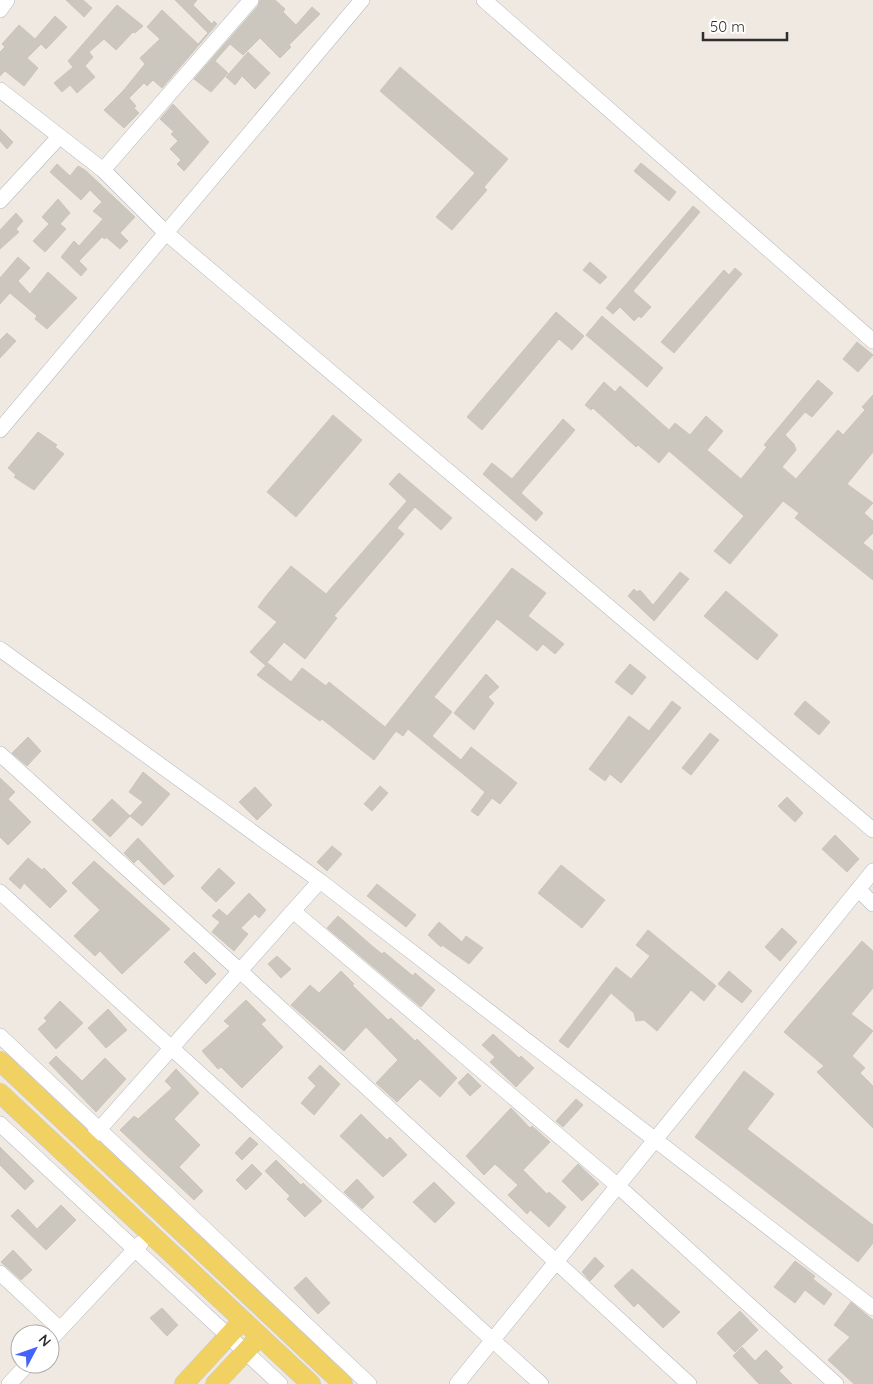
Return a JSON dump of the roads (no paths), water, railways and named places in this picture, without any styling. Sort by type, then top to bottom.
[{"type":"main road","points":[[0,1061],[94,1135],[344,1384]]},
{"type":"main road","points":[[0,1093],[311,1384]]},
{"type":"main road","points":[[184,1384],[243,1320]]},
{"type":"main road","points":[[215,1384],[260,1336]]},
{"type":"street","points":[[0,10],[7,0]]},
{"type":"street","points":[[104,170],[251,0]]},
{"type":"street","points":[[0,430],[362,0]]},
{"type":"street","points":[[484,0],[873,341]]},
{"type":"street","points":[[0,91],[104,170],[166,232],[873,830]]},
{"type":"street","points":[[0,200],[59,137]]},
{"type":"street","points":[[0,649],[320,881],[873,1308]]},
{"type":"street","points":[[0,754],[240,971],[689,1384]]},
{"type":"street","points":[[457,1384],[873,870]]},
{"type":"street","points":[[94,1135],[320,881]]},
{"type":"street","points":[[858,890],[873,904]]},
{"type":"street","points":[[0,892],[541,1384]]},
{"type":"street","points":[[293,911],[618,1186],[836,1384]]},
{"type":"street","points":[[0,1036],[94,1135],[369,1384]]},
{"type":"street","points":[[0,1124],[280,1384]]},
{"type":"street","points":[[60,1330],[151,1233]]},
{"type":"street","points":[[0,1273],[45,1324]]},
{"type":"street","points":[[9,1384],[18,1374]]}]
